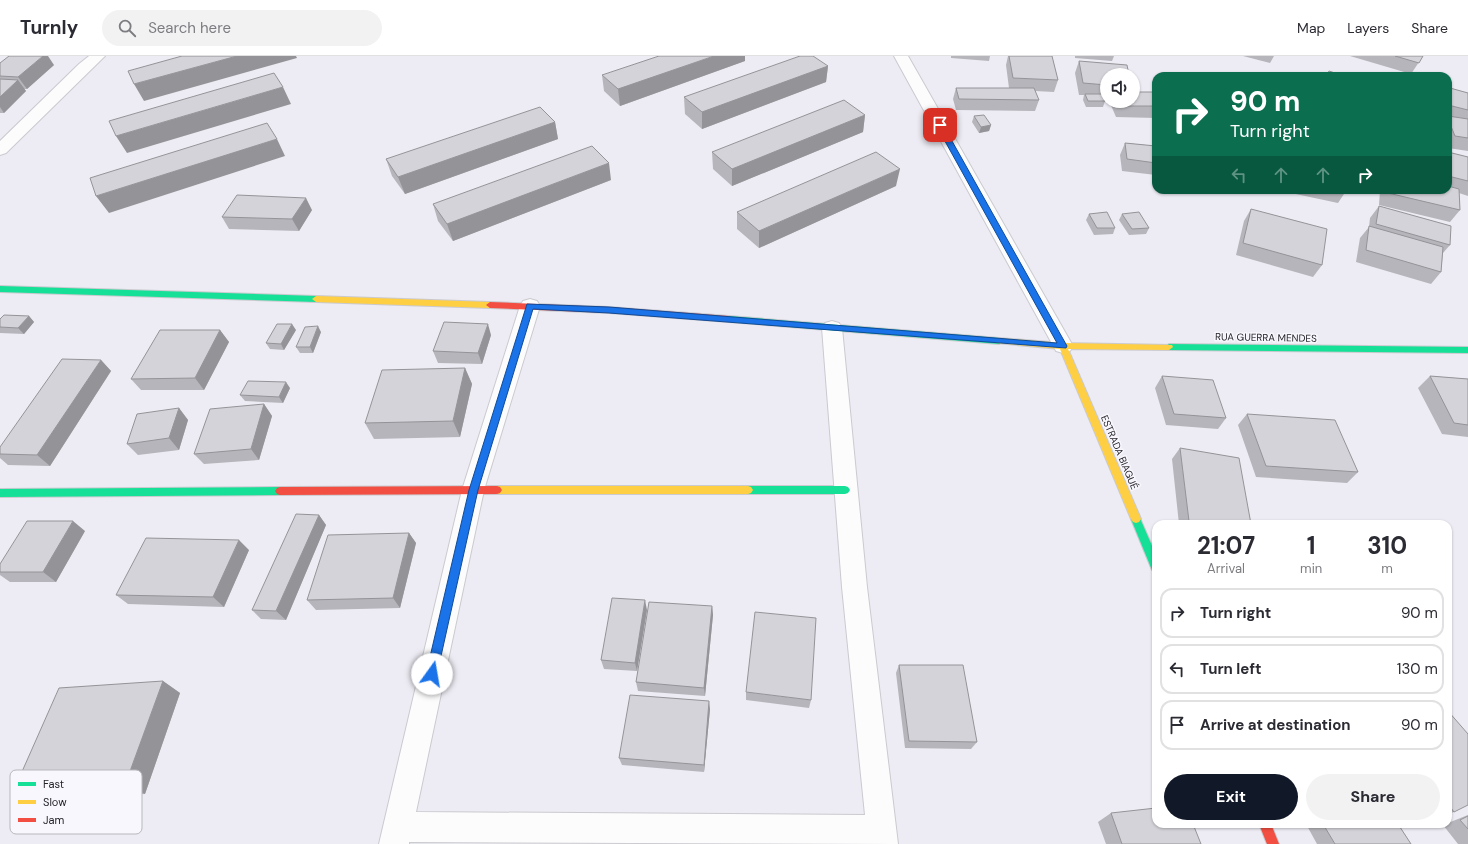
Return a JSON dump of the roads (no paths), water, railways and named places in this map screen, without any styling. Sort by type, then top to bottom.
[{"type":"main road","name":"RUA GUERRA MENDES","points":[[0,289],[530,306],[609,310],[1063,346],[1468,350]]},
{"type":"main road","name":"ESTRADA BIAGUÉ","points":[[1063,346],[1152,557]]},
{"type":"main road","points":[[0,493],[473,490],[845,490]]},
{"type":"main road","points":[[1266,828],[1273,844]]},
{"type":"street","points":[[0,150],[84,67],[98,56]]},
{"type":"street","points":[[901,56],[1063,346]]},
{"type":"street","points":[[530,306],[473,490],[396,836],[882,837],[872,758],[845,490],[832,328]]}]
